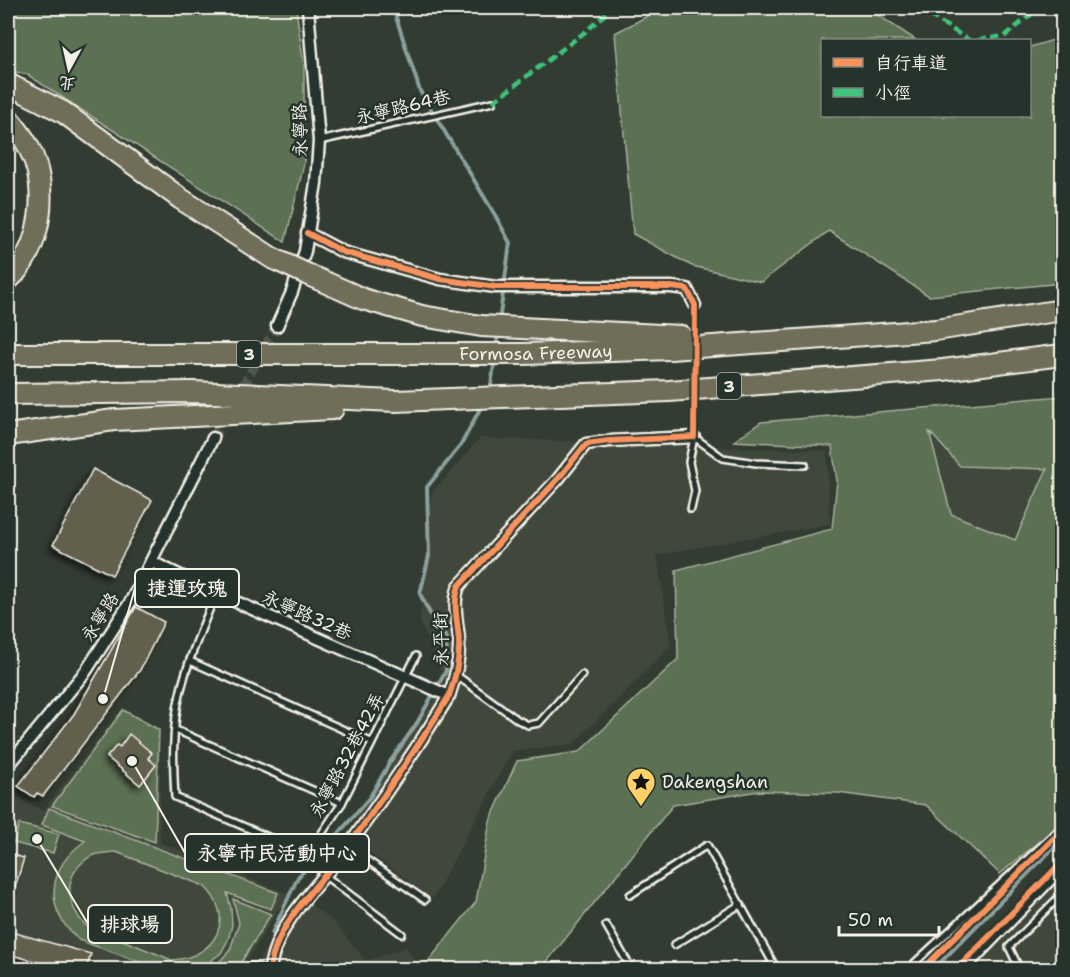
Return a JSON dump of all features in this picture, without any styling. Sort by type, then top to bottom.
[{"type":"highway","points":[[8,84],[63,112],[181,198],[272,258],[363,299],[422,316],[499,327],[672,336],[936,330]]},
{"type":"highway","points":[[8,118],[29,148],[40,179],[41,213],[32,243],[16,273],[8,280]]},
{"type":"highway","name":"Formosa Freeway","points":[[8,354],[495,354],[671,349],[936,330],[1062,310]]},
{"type":"highway","name":"3","points":[[8,394],[193,392],[395,401],[669,391],[943,370],[1062,355]]},
{"type":"highway","points":[[8,435],[114,420],[330,410],[395,401]]},
{"type":"street","name":"永寧路","points":[[277,326],[292,292],[305,251],[316,183],[319,141],[308,8]]},
{"type":"street","points":[[307,233],[344,252],[440,279],[496,287],[671,287],[687,289],[695,305]]},
{"type":"street","name":"永平街","points":[[270,969],[271,958],[282,935],[300,907],[348,847],[449,696],[456,675],[459,644],[454,597],[459,586],[558,479],[586,444],[694,437]]},
{"type":"street","name":"永寧路","points":[[8,766],[87,671],[131,601],[213,438]]},
{"type":"street","name":"永寧路32巷","points":[[152,562],[216,593],[449,696]]},
{"type":"lane","name":"永寧路64巷","points":[[319,141],[493,102]]},
{"type":"lane","points":[[691,509],[694,491],[689,462],[694,437],[723,458],[756,463],[805,465]]},
{"type":"lane","points":[[216,593],[179,697],[173,759],[175,797],[308,854],[324,875],[402,934]]},
{"type":"lane","name":"永寧路32巷42弄","points":[[308,854],[342,803],[416,656]]},
{"type":"lane","points":[[190,661],[371,742]]},
{"type":"lane","points":[[456,675],[528,725],[539,723],[582,675]]},
{"type":"lane","points":[[176,730],[342,803]]},
{"type":"lane","points":[[907,969],[1062,826]]},
{"type":"lane","points":[[630,895],[707,845],[777,969]]},
{"type":"lane","points":[[348,847],[425,900]]},
{"type":"lane","points":[[966,969],[1062,871]]},
{"type":"lane","points":[[1020,969],[1009,947],[1062,894]]},
{"type":"lane","points":[[674,945],[741,904]]},
{"type":"lane","points":[[606,925],[632,969]]},
{"type":"lane","points":[[761,969],[773,963]]},
{"type":"lane","points":[[245,969],[255,965],[263,969]]},
{"type":"shaded area","points":[[928,430],[960,466],[1047,469],[1015,541],[951,514]]},
{"type":"shaded area","points":[[480,438],[827,451],[830,524],[657,555],[671,646],[573,744],[512,751],[433,899],[346,835],[445,682],[420,622],[432,493]]},
{"type":"shaded area","points":[[123,707],[160,728],[160,842],[288,894],[242,969],[8,970],[8,791],[43,811]]},
{"type":"shaded area","points":[[1062,880],[1062,969],[971,970],[1039,900]]},
{"type":"shaded area","points":[[300,896],[335,923],[366,961],[407,947],[420,969],[252,970]]},
{"type":"green space","points":[[8,8],[296,8],[304,67],[304,164],[285,242],[28,75],[8,70]]},
{"type":"green space","points":[[663,8],[867,8],[914,39],[821,39],[821,117],[1031,117],[1031,47],[1060,38],[1062,30],[1062,283],[929,296],[829,231],[761,282],[692,266],[633,234],[615,33]]},
{"type":"green space","points":[[1062,396],[1062,822],[1000,874],[926,805],[838,793],[759,791],[673,805],[541,969],[422,969],[476,902],[490,821],[517,761],[579,752],[678,659],[676,570],[832,529],[837,481],[832,446],[734,441],[761,422]],"holes":[[[929,431],[960,466],[1047,469],[1015,540],[951,514]]]},
{"type":"green space","points":[[123,710],[159,730],[155,842],[52,806]]},
{"type":"green space","points":[[49,808],[278,893],[271,909],[227,893],[232,925],[221,953],[200,969],[159,969],[79,940],[67,928],[59,915],[54,889],[63,864],[85,841],[42,825]],"holes":[[[116,852],[204,886],[214,898],[219,910],[220,923],[217,934],[200,952],[187,958],[172,960],[85,925],[75,910],[70,893],[72,876],[87,858]]]},
{"type":"green space","points":[[19,824],[59,834],[53,853],[14,843]]},
{"type":"green space","points":[[233,899],[271,914],[237,969],[213,969],[230,950],[239,923]]},
{"type":"building","points":[[93,469],[152,500],[112,575],[53,545]]},
{"type":"building","points":[[136,607],[164,622],[140,670],[43,796],[37,793],[34,797],[18,786],[74,714]]},
{"type":"building","points":[[129,734],[152,753],[148,758],[156,765],[140,785],[107,757],[117,745],[120,747]]},
{"type":"building","points":[[8,854],[24,858],[10,904],[8,904]]},
{"type":"building","points":[[8,931],[91,954],[86,969],[48,969],[49,965],[8,954]]},
{"type":"waterway","points":[[393,8],[420,91],[510,243],[499,322]]},
{"type":"waterway","points":[[496,349],[498,333]]},
{"type":"waterway","points":[[490,391],[495,359]]},
{"type":"waterway","points":[[272,933],[298,877],[370,797],[390,762],[417,723],[446,671],[447,638],[437,627],[420,594],[429,556],[427,487],[461,445],[482,405]]},
{"type":"waterway","points":[[933,970],[1062,839]]},
{"type":"tunnel","points":[[694,437],[695,305]]},
{"type":"tunnel","points":[[213,438],[277,326]]},
{"type":"marked path","points":[[493,102],[585,32],[612,8]]},
{"type":"marked path","points":[[918,8],[967,39]]},
{"type":"marked path","points":[[985,39],[1005,36],[1039,8]]},
{"type":"cycle path","points":[[270,970],[274,952],[290,919],[350,844],[401,771],[449,696],[459,656],[456,607],[459,586],[558,479],[586,444],[694,437],[695,305],[687,289],[671,287],[496,287],[440,279],[343,252],[307,233]]},
{"type":"cycle path","points":[[922,970],[1053,839],[1062,833]]},
{"type":"cycle path","points":[[956,970],[1062,862]]},
{"type":"place","name":"捷運玫瑰","points":[[103,699]]},
{"type":"place","name":"永寧市民活動中心","points":[[132,761]]},
{"type":"place","name":"Dakengshan","points":[[641,808]]},
{"type":"place","name":"排球場","points":[[37,839]]}]
